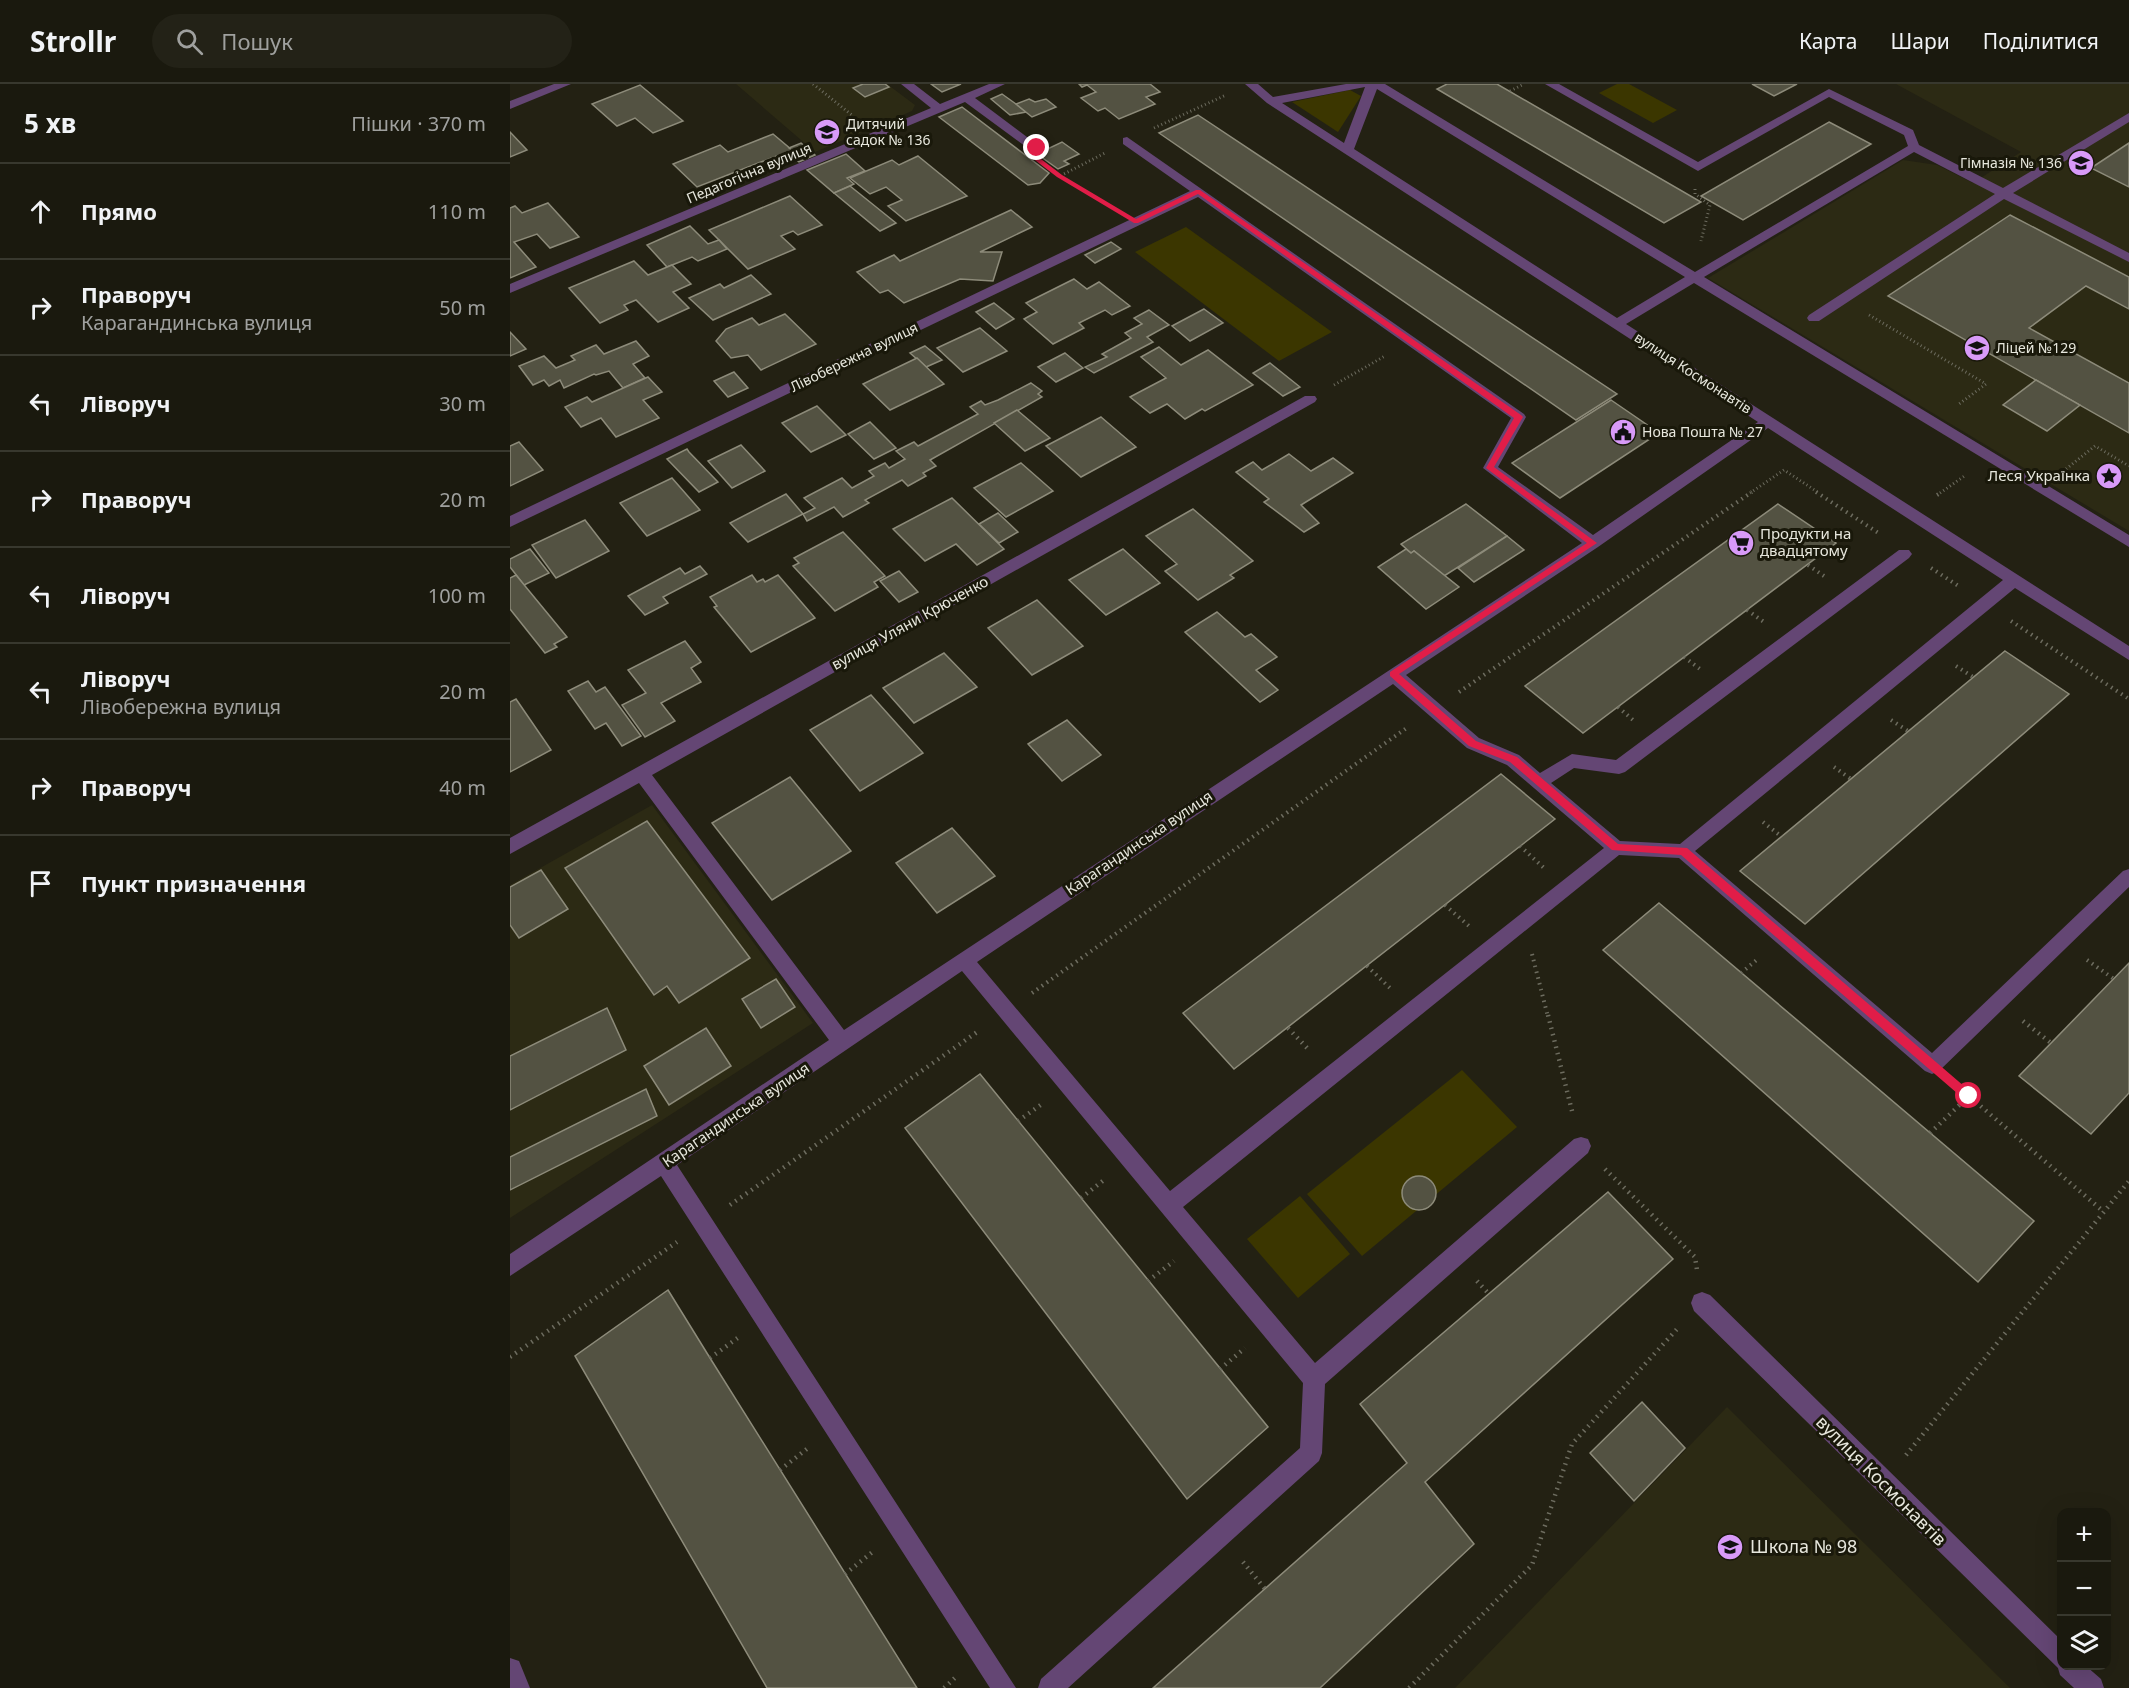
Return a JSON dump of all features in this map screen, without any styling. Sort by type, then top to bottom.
[{"type":"street","points":[[510,105],[565,84]]},
{"type":"street","points":[[907,84],[939,109]]},
{"type":"street","name":"Педагогічна вулиця","points":[[510,290],[999,84]]},
{"type":"street","name":"вулиця Космонавтів","points":[[1251,84],[1271,101],[2129,654]]},
{"type":"street","points":[[1271,101],[1365,84]]},
{"type":"street","points":[[1347,150],[1375,84],[2129,542]]},
{"type":"street","points":[[1551,84],[1698,167],[1829,92],[1909,134],[1914,147],[2129,258]]},
{"type":"street","points":[[967,98],[1037,148]]},
{"type":"street","points":[[1814,318],[2005,193],[2129,117]]},
{"type":"street","points":[[1127,141],[1519,417],[1490,468],[1593,543]]},
{"type":"street","points":[[1616,324],[1914,147]]},
{"type":"street","name":"Лівобережна вулиця","points":[[510,522],[1198,192]]},
{"type":"street","name":"вулиця Уляни Крюченко","points":[[510,847],[1310,399]]},
{"type":"street","name":"Карагандинська вулиця","points":[[510,1266],[964,960],[1593,543],[1769,421]]},
{"type":"street","points":[[1539,782],[1572,761],[1619,767],[1904,554]]},
{"type":"street","points":[[1683,851],[2014,580]]},
{"type":"street","points":[[1393,674],[1473,743],[1513,760],[1616,848],[1683,851],[1932,1065],[2129,876]]},
{"type":"street","points":[[641,773],[842,1043]]},
{"type":"street","points":[[1168,1206],[1616,848]]},
{"type":"street","points":[[964,960],[1314,1379],[1311,1453],[1050,1688]]},
{"type":"street","points":[[1314,1379],[1581,1146]]},
{"type":"street","points":[[663,1163],[1004,1688]]},
{"type":"street","name":"вулиця Космонавтів","points":[[1702,1303],[2057,1654]]},
{"type":"street","points":[[510,1670],[518,1688]]},
{"type":"street","points":[[2074,1670],[2092,1688]]},
{"type":"path","points":[[813,84],[877,135]]},
{"type":"path","points":[[1510,92],[1524,84]]},
{"type":"path","points":[[1060,176],[1228,93]]},
{"type":"path","points":[[1037,148],[1034,156],[1060,176],[1136,221]]},
{"type":"path","points":[[1693,277],[1710,205],[1695,194],[1698,167]]},
{"type":"path","points":[[1843,299],[1986,384],[1958,405]]},
{"type":"path","points":[[1310,399],[1411,341]]},
{"type":"path","points":[[2066,469],[2095,446],[2129,466]]},
{"type":"path","points":[[1912,513],[1990,458]]},
{"type":"path","points":[[510,1357],[704,1224],[1433,709],[1784,470]]},
{"type":"path","points":[[1932,1065],[2104,1212]]},
{"type":"path","points":[[1930,1133],[1969,1096]]},
{"type":"path","points":[[1883,1483],[2129,1181]]},
{"type":"path","points":[[1409,1688],[1532,1565],[1572,1444],[1702,1303]]},
{"type":"shaded area","name":"Дитячий садок № 136","points":[[736,84],[887,84],[915,105],[912,111],[815,152]]},
{"type":"shaded area","points":[[1617,84],[1629,84],[1677,110],[1653,123],[1599,93]]},
{"type":"shaded area","name":"Ліцей №129","points":[[1896,84],[2129,84],[2129,531],[1708,278],[1903,160],[1937,165],[1973,183],[2021,152]]},
{"type":"shaded area","points":[[1350,90],[1361,96],[1338,132],[1292,102]]},
{"type":"shaded area","points":[[1186,227],[1332,332],[1279,361],[1135,252]]},
{"type":"shaded area","points":[[652,805],[813,1023],[510,1218],[510,885]]},
{"type":"shaded area","points":[[1462,1070],[1517,1127],[1362,1256],[1307,1194]]},
{"type":"shaded area","points":[[1300,1196],[1350,1254],[1298,1298],[1247,1239]]},
{"type":"shaded area","name":"Школа № 98","points":[[1727,1407],[2010,1688],[1455,1688]]},
{"type":"building","points":[[863,84],[885,84],[889,87],[865,97],[853,88]]},
{"type":"building","points":[[931,84],[961,84],[942,92]]},
{"type":"building","points":[[1079,84],[1150,84],[1160,92],[1146,97],[1155,104],[1119,119],[1105,108],[1098,111],[1081,98],[1096,92],[1087,85],[1082,87]]},
{"type":"building","points":[[1447,84],[1497,84],[1701,202],[1664,223],[1437,89]]},
{"type":"building","points":[[1752,84],[1797,84],[1774,96]]},
{"type":"building","points":[[640,85],[683,121],[653,133],[635,118],[617,126],[592,104]]},
{"type":"building","points":[[1002,94],[1026,112],[1010,115],[991,99]]},
{"type":"building","points":[[1029,99],[1035,102],[1046,99],[1056,107],[1032,117],[1016,104]]},
{"type":"building","points":[[962,107],[1049,173],[1040,183],[1028,185],[939,117]]},
{"type":"building","points":[[1198,115],[1617,394],[1576,420],[1159,133]]},
{"type":"building","points":[[1829,122],[1871,144],[1743,220],[1701,196]]},
{"type":"building","points":[[510,132],[527,150],[510,157]]},
{"type":"building","points":[[773,134],[792,150],[697,187],[673,164],[720,145],[728,152]]},
{"type":"building","points":[[1062,142],[1079,154],[1064,161],[1069,164],[1058,169],[1037,154]]},
{"type":"building","points":[[801,143],[815,155],[799,162],[787,152],[792,150],[789,148]]},
{"type":"building","points":[[2129,143],[2129,187],[2091,168]]},
{"type":"building","points":[[846,154],[865,171],[847,178],[854,184],[834,193],[807,170]]},
{"type":"building","points":[[918,156],[967,196],[906,221],[888,206],[902,200],[886,187],[870,194],[850,178],[892,160],[899,165]]},
{"type":"building","points":[[850,186],[896,223],[880,231],[834,193]]},
{"type":"building","points":[[790,196],[822,225],[798,235],[793,231],[781,236],[795,249],[748,269],[709,230]]},
{"type":"building","points":[[548,203],[579,237],[550,248],[537,234],[514,242],[536,267],[510,278],[510,208],[515,206],[522,213]]},
{"type":"building","points":[[1011,210],[1032,227],[980,252],[1002,252],[993,281],[960,279],[904,303],[888,290],[880,293],[857,272],[894,255],[900,261]]},
{"type":"building","name":"Ліцей №129","points":[[2010,215],[2129,277],[2129,309],[2086,286],[2029,328],[2129,383],[2129,433],[1888,296]]},
{"type":"building","points":[[690,226],[708,244],[719,240],[727,249],[698,261],[692,257],[667,267],[647,245]]},
{"type":"building","points":[[1111,242],[1121,249],[1095,263],[1085,255]]},
{"type":"building","points":[[634,261],[648,275],[672,265],[691,284],[673,292],[689,308],[658,322],[636,300],[624,305],[628,310],[600,323],[569,288]]},
{"type":"building","points":[[751,275],[771,294],[713,320],[689,298],[720,284],[724,288]]},
{"type":"building","points":[[1074,279],[1087,289],[1099,282],[1130,306],[1112,315],[1105,310],[1079,323],[1084,328],[1053,344],[1024,319],[1037,312],[1026,303]]},
{"type":"building","points":[[994,303],[1014,319],[996,329],[976,312]]},
{"type":"building","points":[[1204,309],[1223,323],[1190,341],[1172,326]]},
{"type":"building","points":[[1149,310],[1169,325],[1147,337],[1153,342],[1094,373],[1085,367],[1107,357],[1102,354],[1131,338],[1125,333],[1142,324],[1134,318]]},
{"type":"building","points":[[785,314],[816,344],[761,370],[748,355],[731,358],[716,341],[726,329],[752,318],[759,325]]},
{"type":"building","points":[[980,328],[1007,351],[963,372],[937,348]]},
{"type":"building","points":[[510,332],[526,349],[510,356]]},
{"type":"building","points":[[636,341],[649,356],[633,364],[645,378],[623,388],[609,371],[594,374],[564,388],[560,380],[549,386],[544,380],[533,385],[519,366],[544,356],[556,368],[575,360],[571,356],[596,345],[604,354]]},
{"type":"building","points":[[925,346],[942,360],[926,367],[910,353]]},
{"type":"building","points":[[1159,347],[1181,365],[1208,350],[1253,385],[1185,419],[1167,404],[1150,413],[1130,397],[1166,378],[1141,357]]},
{"type":"building","points":[[1065,353],[1083,368],[1056,382],[1038,367]]},
{"type":"building","points":[[917,358],[944,384],[890,410],[863,384]]},
{"type":"building","points":[[1270,363],[1300,387],[1283,396],[1253,373]]},
{"type":"building","points":[[734,372],[748,388],[728,397],[714,381]]},
{"type":"building","points":[[648,377],[662,392],[643,400],[659,418],[616,437],[601,418],[581,427],[565,407],[587,397],[592,402]]},
{"type":"building","points":[[2036,380],[2080,405],[2047,431],[2003,405]]},
{"type":"building","points":[[1031,383],[1042,391],[1038,394],[1042,397],[930,460],[936,466],[923,473],[926,476],[908,486],[902,480],[865,500],[869,503],[843,517],[834,507],[807,521],[803,514],[815,508],[804,498],[842,478],[852,488],[874,476],[869,471],[885,463],[889,468],[905,459],[896,451],[914,442],[918,446],[978,414],[970,407],[981,401],[985,405],[998,400]]},
{"type":"building","points":[[1611,400],[1659,433],[1560,498],[1512,463]]},
{"type":"building","points":[[817,406],[846,435],[811,452],[782,423]]},
{"type":"building","points":[[1017,410],[1050,438],[1025,451],[994,423]]},
{"type":"building","points":[[1101,417],[1136,447],[1081,477],[1046,446]]},
{"type":"building","points":[[870,422],[896,448],[874,459],[848,434]]},
{"type":"building","points":[[519,442],[543,470],[510,486],[510,446]]},
{"type":"building","points":[[741,445],[765,471],[732,488],[708,461]]},
{"type":"building","points":[[687,449],[718,482],[699,492],[667,459]]},
{"type":"building","points":[[1289,454],[1311,471],[1333,458],[1353,473],[1301,505],[1319,523],[1304,532],[1264,502],[1269,499],[1236,472],[1253,462],[1262,470]]},
{"type":"building","points":[[1021,463],[1053,491],[1006,517],[974,488]]},
{"type":"building","points":[[672,478],[700,510],[647,536],[620,503]]},
{"type":"building","points":[[786,494],[803,514],[748,542],[730,523]]},
{"type":"building","points":[[952,498],[1004,549],[977,565],[956,544],[925,561],[893,529]]},
{"type":"building","points":[[1466,504],[1507,536],[1444,576],[1414,551],[1411,553],[1401,544]]},
{"type":"building","points":[[1778,504],[1836,543],[1583,733],[1525,686]]},
{"type":"building","points":[[1193,509],[1253,561],[1230,575],[1234,578],[1198,600],[1165,571],[1177,564],[1146,536]]},
{"type":"building","points":[[998,513],[1018,532],[999,543],[979,524]]},
{"type":"building","points":[[585,520],[609,551],[556,578],[532,545]]},
{"type":"building","points":[[843,532],[885,576],[874,582],[878,587],[835,611],[793,566],[799,563],[794,558]]},
{"type":"building","points":[[1507,536],[1524,550],[1474,582],[1458,568]]},
{"type":"building","points":[[530,549],[549,573],[524,585],[510,567],[510,559]]},
{"type":"building","points":[[1123,549],[1160,583],[1106,615],[1069,580]]},
{"type":"building","points":[[1406,549],[1411,553],[1414,551],[1459,587],[1426,609],[1378,567]]},
{"type":"building","points":[[700,566],[707,574],[663,597],[668,603],[645,615],[628,596],[680,568],[685,574]]},
{"type":"building","points":[[899,571],[918,592],[899,602],[880,581]]},
{"type":"building","points":[[516,575],[567,637],[554,644],[557,647],[545,653],[510,609],[510,578]]},
{"type":"building","points":[[752,575],[757,582],[763,579],[765,582],[778,575],[815,618],[751,652],[714,607],[717,606],[710,597]]},
{"type":"building","points":[[1037,600],[1083,646],[1032,675],[988,628]]},
{"type":"building","points":[[1217,612],[1245,637],[1251,634],[1277,657],[1256,670],[1278,690],[1260,702],[1185,632]]},
{"type":"building","points":[[685,641],[701,662],[691,668],[701,682],[661,703],[675,721],[645,737],[622,705],[646,693],[628,670]]},
{"type":"building","points":[[2005,651],[2069,694],[1805,924],[1740,871]]},
{"type":"building","points":[[944,653],[977,687],[914,723],[883,688]]},
{"type":"building","points":[[588,681],[596,692],[605,687],[641,736],[622,746],[606,723],[595,729],[568,691]]},
{"type":"building","points":[[871,695],[923,753],[860,791],[810,730]]},
{"type":"building","points":[[516,699],[551,750],[510,772],[510,702]]},
{"type":"building","points":[[1067,720],[1101,755],[1062,781],[1028,744]]},
{"type":"building","points":[[1501,774],[1555,819],[1234,1069],[1183,1013]]},
{"type":"building","points":[[790,777],[851,851],[772,900],[712,823]]},
{"type":"building","points":[[647,821],[750,958],[679,1003],[667,986],[654,995],[565,868]]},
{"type":"building","points":[[952,828],[995,876],[937,913],[896,863]]},
{"type":"building","points":[[541,870],[568,909],[519,938],[510,925],[510,887]]},
{"type":"building","points":[[1659,903],[2034,1221],[1978,1282],[1603,950]]},
{"type":"building","points":[[2129,963],[2129,1093],[2091,1134],[2019,1076]]},
{"type":"building","points":[[776,979],[795,1007],[761,1028],[742,999]]},
{"type":"building","points":[[607,1008],[626,1050],[510,1110],[510,1056]]},
{"type":"building","points":[[706,1028],[731,1066],[669,1105],[644,1066]]},
{"type":"building","points":[[980,1074],[1268,1427],[1187,1499],[905,1128]]},
{"type":"building","points":[[646,1089],[657,1116],[510,1190],[510,1157]]},
{"type":"building","points":[[1419,1176],[1431,1181],[1436,1193],[1431,1205],[1419,1210],[1407,1205],[1402,1193],[1407,1181]]},
{"type":"building","points":[[1608,1192],[1673,1259],[1425,1482],[1474,1544],[1320,1688],[1153,1688],[1407,1463],[1360,1404]]},
{"type":"building","points":[[668,1290],[917,1688],[767,1688],[575,1356]]},
{"type":"building","points":[[1642,1402],[1685,1448],[1634,1501],[1590,1453]]},
{"type":"place","name":"Дитячий садок № 136","points":[[827,132]]},
{"type":"place","name":"Гімназія № 136","points":[[2081,163]]},
{"type":"place","name":"Ліцей №129","points":[[1977,348]]},
{"type":"place","name":"Нова Пошта № 27","points":[[1623,432]]},
{"type":"place","name":"Леся Українка","points":[[2109,476]]},
{"type":"place","name":"Продукти на двадцятому","points":[[1741,543]]},
{"type":"place","name":"Школа № 98","points":[[1730,1547]]},
{"type":"route","points":[[1037,148],[1034,156],[1060,176],[1136,221],[1198,192],[1519,417],[1490,468],[1593,543],[1393,674],[1473,743],[1513,760],[1616,848],[1683,851],[1969,1096]]}]
